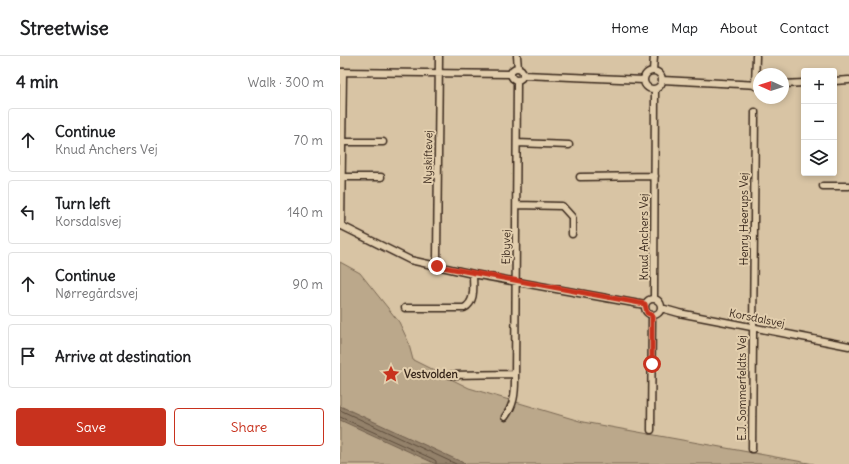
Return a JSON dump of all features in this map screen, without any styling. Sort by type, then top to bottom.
[{"type":"street","name":"Nyskiftevej","points":[[437,258],[439,56]]},
{"type":"street","points":[[517,56],[518,68],[521,70],[523,75]]},
{"type":"street","points":[[653,71],[654,56]]},
{"type":"street","points":[[756,56],[756,68]]},
{"type":"street","points":[[511,74],[514,69],[518,68]]},
{"type":"street","points":[[653,71],[660,74],[662,80],[660,86],[655,89],[648,88],[644,83],[647,74],[653,71]]},
{"type":"street","points":[[511,74],[341,72],[341,226],[410,260],[473,274],[645,304]]},
{"type":"street","points":[[511,74],[512,78],[517,80],[523,75],[644,80]]},
{"type":"street","name":"Ejbyvej","points":[[505,417],[510,410],[514,398],[516,374],[517,80]]},
{"type":"street","points":[[662,80],[753,86]]},
{"type":"street","points":[[837,81],[849,80]]},
{"type":"street","points":[[789,84],[801,83]]},
{"type":"street","name":"Knud Anchers Vej","points":[[654,299],[655,89]]},
{"type":"street","name":"Henry Heerups Vej","points":[[753,327],[754,112]]},
{"type":"street","points":[[341,142],[383,142]]},
{"type":"street","points":[[517,143],[569,145]]},
{"type":"street","points":[[580,177],[655,176]]},
{"type":"street","points":[[342,177],[381,177]]},
{"type":"street","points":[[823,186],[849,186]]},
{"type":"street","points":[[517,204],[562,206],[572,217],[572,234]]},
{"type":"street","points":[[405,308],[464,308],[469,306],[472,299],[473,274]]},
{"type":"street","points":[[654,299],[660,302],[661,308],[658,313],[652,315],[647,313],[645,304],[648,300],[654,299]]},
{"type":"street","name":"Korsdalsvej","points":[[661,308],[679,313],[849,346]]},
{"type":"street","points":[[651,430],[652,315]]},
{"type":"street","name":"E.J. Sommerfeldts Vej","points":[[752,449],[753,327]]},
{"type":"street","points":[[451,375],[516,374]]},
{"type":"shaded area","name":"Vestvolden","points":[[340,262],[360,273],[399,322],[408,341],[413,360],[469,388],[583,422],[814,464],[340,464]]},
{"type":"water","points":[[340,406],[466,464],[436,464],[340,420]]},
{"type":"place","name":"Vestvolden","points":[[391,374]]},
{"type":"route","points":[[437,266],[645,304],[647,313],[652,315],[652,364]]}]
